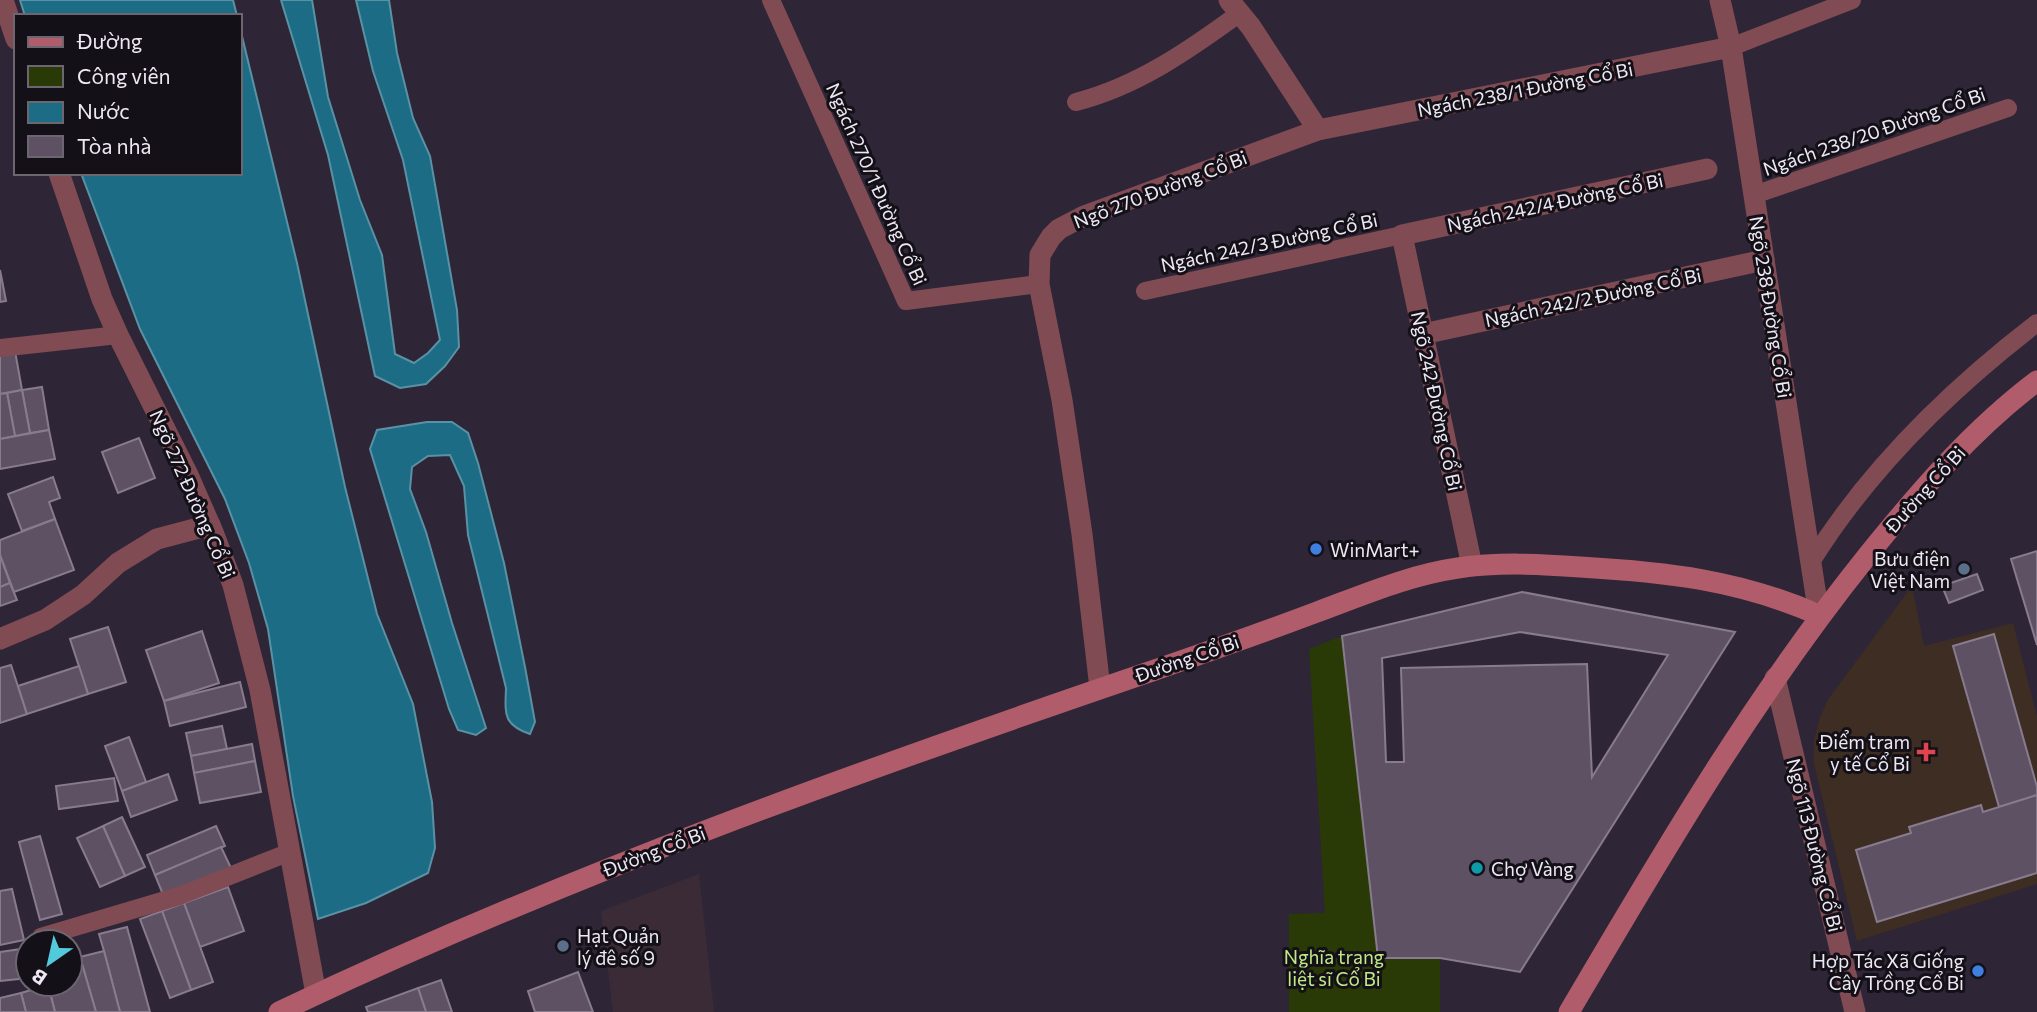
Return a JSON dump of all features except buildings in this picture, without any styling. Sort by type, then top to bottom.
[{"type":"street","points":[[3,0],[14,34]]},
{"type":"street","name":"Ngõ 238 Đường Cổ Bi","points":[[1720,0],[1731,47],[1819,615]]},
{"type":"street","points":[[1234,7],[1318,130]]},
{"type":"street","name":"Ngách 238/1 Đường Cổ Bi","points":[[1318,130],[1731,47]]},
{"type":"street","name":"Ngõ 270 Đường Cổ Bi","points":[[1100,688],[1083,534],[1062,400],[1039,284],[1038,265],[1045,246],[1051,237],[1071,222],[1115,203],[1318,130]]},
{"type":"street","name":"Ngách 242/4 Đường Cổ Bi","points":[[1402,235],[1707,169]]},
{"type":"street","name":"Ngõ 272 Đường Cổ Bi","points":[[60,175],[83,249],[118,335],[210,525],[233,585],[248,638],[316,994]]},
{"type":"street","name":"Ngõ 242 Đường Cổ Bi","points":[[1402,235],[1472,566]]},
{"type":"street","name":"Ngách 242/2 Đường Cổ Bi","points":[[1423,334],[1764,260]]},
{"type":"street","name":"Đường Cổ Bi","points":[[279,1012],[564,886],[956,737],[1409,579],[1472,566],[1509,564],[1671,573],[1748,588],[1819,615],[1941,468],[1994,415],[2037,381]]},
{"type":"street","points":[[0,639],[54,614],[83,595],[118,563],[157,539],[210,525]]},
{"type":"street","points":[[1569,1012],[1673,835],[1819,615]]},
{"type":"street","name":"Ngõ 113 Đường Cổ Bi","points":[[1775,678],[1855,1012]]},
{"type":"lane","name":"Ngách 270/1 Đường Cổ Bi","points":[[771,0],[906,301],[1039,284]]},
{"type":"lane","points":[[1731,47],[1852,0]]},
{"type":"lane","points":[[1076,102],[1105,95],[1186,51],[1234,7]]},
{"type":"lane","name":"Ngách 238/20 Đường Cổ Bi","points":[[1754,195],[2008,108]]},
{"type":"lane","name":"Ngách 242/3 Đường Cổ Bi","points":[[1144,290],[1402,235]]},
{"type":"lane","points":[[1811,562],[1841,518],[1895,452],[1973,377],[2037,323]]},
{"type":"lane","points":[[0,348],[118,335]]},
{"type":"lane","points":[[71,928],[179,896],[290,852]]},
{"type":"shaded area","name":"Điểm trạm y tế Cổ Bi","points":[[1912,586],[1924,646],[2013,623],[2037,716],[2037,884],[1857,941],[1814,764],[1814,740],[1829,698]]},
{"type":"shaded area","points":[[699,874],[714,1012],[613,1012],[601,911]]},
{"type":"green space","name":"Nghĩa trang liệt sĩ Cổ Bi","points":[[1342,636],[1378,958],[1440,958],[1440,1012],[1289,1012],[1289,914],[1325,913],[1309,649]]},
{"type":"water","points":[[20,0],[233,0],[236,14],[24,14]]},
{"type":"water","points":[[281,0],[312,0],[328,97],[360,200],[382,255],[395,354],[414,363],[440,340],[403,160],[373,71],[356,0],[389,0],[397,53],[413,118],[430,156],[457,310],[459,347],[445,366],[426,384],[400,388],[375,376],[328,155]]},
{"type":"water","points":[[242,36],[297,263],[345,487],[377,614],[413,704],[432,802],[435,848],[428,873],[366,903],[318,919],[293,796],[268,629],[249,563],[225,499],[140,329],[82,175],[242,175]]},
{"type":"water","points":[[427,422],[452,422],[468,433],[478,463],[504,563],[525,667],[535,722],[530,734],[515,727],[506,712],[506,688],[468,535],[464,486],[450,455],[428,456],[412,467],[410,489],[426,532],[486,728],[476,735],[458,730],[449,709],[370,449],[377,430]]},
{"type":"place","name":"WinMart+","points":[[1316,549]]},
{"type":"place","name":"Bưu điện Việt Nam","points":[[1964,569]]},
{"type":"place","name":"Điểm trạm y tế Cổ Bi","points":[[1926,752]]},
{"type":"place","name":"Chợ Vàng","points":[[1477,868]]},
{"type":"place","name":"Hạt Quản lý đê số 9","points":[[563,946]]},
{"type":"place","name":"Hợp Tác Xã Giống Cây Trồng Cổ Bi","points":[[1978,971]]}]
